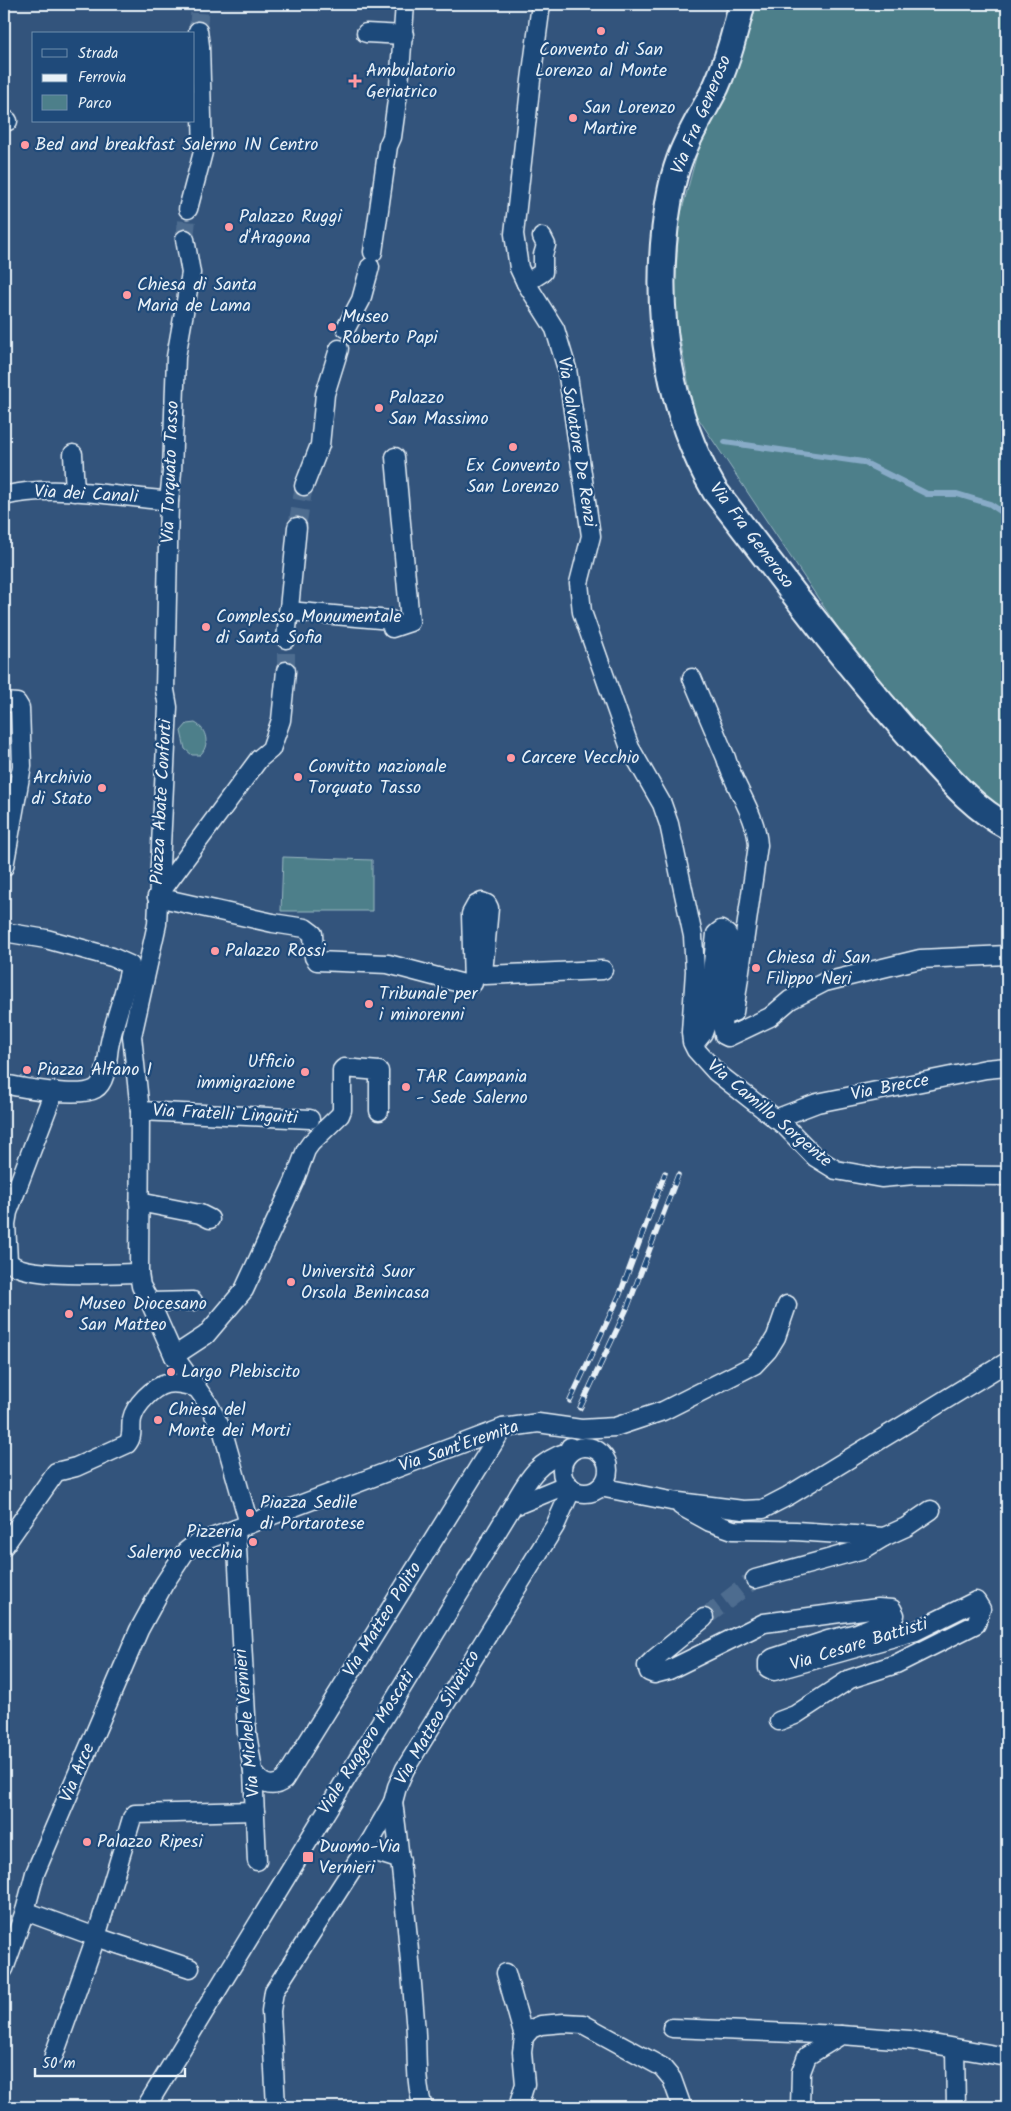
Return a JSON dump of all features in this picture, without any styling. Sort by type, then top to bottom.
[{"type":"main road","name":"Via Fra Generoso","points":[[742,4],[732,45],[716,86],[679,160],[670,192],[662,252],[662,299],[666,356],[681,417],[715,491],[826,635],[900,725],[947,776],[970,800],[1007,826]]},
{"type":"street","points":[[346,328],[361,300],[371,259],[388,146],[392,137],[404,35],[405,4]]},
{"type":"street","name":"Via Salvatore De Renzi","points":[[541,4],[514,234],[520,268],[526,283],[555,329],[567,369],[591,536],[579,583],[582,612],[630,748],[662,804],[669,824],[689,919]]},
{"type":"street","points":[[188,209],[203,152],[198,31]]},
{"type":"street","points":[[366,33],[404,35]]},
{"type":"street","points":[[526,283],[543,272],[543,255],[546,245],[542,237]]},
{"type":"street","name":"Via Torquato Tasso","points":[[168,707],[165,690],[168,500],[172,472],[176,357],[191,273],[185,239]]},
{"type":"street","points":[[304,486],[320,445],[325,394],[338,349]]},
{"type":"street","points":[[73,454],[75,492]]},
{"type":"street","points":[[288,611],[391,620],[392,628],[410,622],[395,457]]},
{"type":"street","name":"Via dei Canali","points":[[4,496],[30,490],[168,500]]},
{"type":"street","points":[[286,639],[297,527]]},
{"type":"street","name":"Piazza Abate Conforti","points":[[157,897],[259,759],[271,749],[280,720],[286,671]]},
{"type":"street","points":[[692,678],[729,770],[755,821],[758,845],[735,1007],[732,1013],[724,1011]]},
{"type":"street","points":[[4,702],[17,704],[20,708],[22,766],[4,867]]},
{"type":"street","name":"Piazza Abate Conforti","points":[[157,897],[168,707]]},
{"type":"street","points":[[726,760],[736,759],[763,817]]},
{"type":"street","points":[[157,897],[157,924],[132,1036],[140,1111],[140,1280],[176,1361],[197,1388],[223,1432],[242,1527]]},
{"type":"street","name":"Piazza Abate Conforti","points":[[157,897],[308,930],[313,934],[314,957],[317,961],[388,964],[464,984],[473,983],[472,910],[482,902],[487,904],[489,908],[484,975],[603,970]]},
{"type":"street","name":"Via Camillo Sorgente","points":[[689,919],[693,936],[695,971],[691,1017],[694,1044],[702,1057],[716,1072],[794,1134],[815,1157],[836,1170],[881,1178],[1007,1176]]},
{"type":"street","points":[[694,1044],[703,1032],[707,1022],[716,934],[721,930],[728,936],[722,1027],[724,1035],[728,1037],[770,1017],[790,1000],[825,982],[920,959],[1007,955]]},
{"type":"street","points":[[4,932],[46,939],[112,957],[130,965],[115,1019],[104,1077],[98,1087],[85,1092],[54,1092],[4,1084]]},
{"type":"street","points":[[115,1019],[134,1021]]},
{"type":"street","name":"Via Brecce","points":[[775,1119],[817,1103],[986,1069],[1007,1067]]},
{"type":"street","points":[[4,1546],[56,1472],[76,1467],[126,1444],[131,1437],[133,1413],[141,1403],[172,1378],[176,1361],[206,1334],[244,1290],[294,1182],[306,1150],[336,1120],[342,1110],[342,1070],[344,1068],[379,1071],[379,1111]]},
{"type":"street","points":[[54,1092],[8,1212],[6,1224],[8,1262],[13,1267],[32,1272],[140,1280]]},
{"type":"street","name":"Via Fratelli Linguiti","points":[[140,1111],[310,1119]]},
{"type":"street","points":[[139,1202],[200,1214],[210,1219]]},
{"type":"street","points":[[150,1302],[193,1301]]},
{"type":"street","name":"Via Sant'Eremita","points":[[242,1527],[503,1428],[533,1423],[566,1428],[615,1427],[655,1414],[754,1365],[768,1350],[776,1337],[787,1305]]},
{"type":"street","points":[[599,1484],[604,1458],[599,1452],[591,1448],[577,1448],[570,1452],[563,1464],[564,1479],[576,1491],[599,1484],[627,1493],[671,1502],[743,1510],[763,1509],[788,1496],[1007,1362]]},
{"type":"street","points":[[163,1384],[178,1383],[197,1388]]},
{"type":"street","name":"Via Matteo Polito","points":[[253,1771],[257,1778],[267,1784],[276,1784],[284,1780],[503,1428]]},
{"type":"street","points":[[566,1428],[570,1452]]},
{"type":"street","points":[[590,1429],[591,1448]]},
{"type":"street","name":"Viale Ruggero Moscati","points":[[146,2107],[529,1478],[554,1456],[570,1452]]},
{"type":"street","name":"Via Matteo Silvatico","points":[[555,1526],[599,1484]]},
{"type":"street","points":[[512,1508],[570,1486]]},
{"type":"street","name":"Via Matteo Silvatico","points":[[276,2107],[271,2011],[276,1986],[362,1854],[393,1802],[405,1769],[555,1526],[570,1486]]},
{"type":"street","points":[[671,1502],[710,1522],[733,1530],[796,1531],[884,1537]]},
{"type":"street","points":[[754,1579],[864,1550],[884,1537],[906,1527],[931,1510]]},
{"type":"street","name":"Via Michele Vernieri","points":[[242,1527],[238,1586],[247,1734],[253,1771],[257,1861]]},
{"type":"street","name":"Via Arce","points":[[4,1969],[25,1911],[35,1873],[139,1630],[185,1552],[195,1544],[242,1527]]},
{"type":"street","name":"Via Cesare Battisti","points":[[704,1618],[654,1659],[647,1666],[649,1672],[654,1674],[669,1670],[764,1622],[878,1608],[892,1609],[895,1615],[894,1618],[857,1633],[828,1640],[773,1658],[768,1662],[768,1668],[774,1671],[803,1661],[916,1631],[976,1602],[981,1608],[976,1624],[896,1664],[850,1679],[795,1715],[779,1721]]},
{"type":"street","points":[[393,1802],[401,1860],[416,2029],[419,2090],[423,2107]]},
{"type":"street","points":[[54,2055],[96,1937],[132,1818],[135,1814],[255,1811]]},
{"type":"street","points":[[362,1854],[379,1853],[401,1860]]},
{"type":"street","points":[[25,1911],[190,1968]]},
{"type":"street","points":[[506,1973],[524,2037],[522,2052],[525,2084],[518,2107]]},
{"type":"street","points":[[524,2037],[531,2029],[541,2025],[583,2024],[662,2067],[672,2079],[682,2107]]},
{"type":"street","points":[[672,2028],[841,2035],[910,2040],[1007,2057]]},
{"type":"street","points":[[800,2107],[801,2072],[807,2056],[841,2035]]},
{"type":"street","points":[[955,2049],[956,2107]]},
{"type":"green space","points":[[748,4],[1007,4],[1007,815],[959,774],[864,667],[694,412],[674,308],[679,221],[702,135]]},
{"type":"green space","points":[[195,723],[202,729],[206,738],[205,747],[200,755],[192,755],[185,749],[181,731],[187,724]]},
{"type":"green space","points":[[283,857],[372,860],[372,911],[281,911]]},
{"type":"waterway","points":[[725,442],[863,462],[927,494],[957,494],[990,504],[1007,513]]},
{"type":"tunnel","points":[[198,31],[200,4]]},
{"type":"tunnel","points":[[185,239],[188,209]]},
{"type":"tunnel","points":[[297,527],[304,486]]},
{"type":"tunnel","points":[[286,639],[286,671]]},
{"type":"tunnel","points":[[704,1618],[755,1579]]},
{"type":"railway","points":[[570,1401],[620,1294],[665,1173]]},
{"type":"railway","points":[[580,1408],[628,1306],[678,1175]]},
{"type":"place","name":"Convento di San Lorenzo al Monte","points":[[601,31]]},
{"type":"place","name":"Ambulatorio Geriatrico","points":[[355,81]]},
{"type":"place","name":"San Lorenzo Martire","points":[[573,118]]},
{"type":"place","name":"Bed and breakfast Salerno IN Centro","points":[[25,145]]},
{"type":"place","name":"Palazzo Ruggi d'Aragona","points":[[229,227]]},
{"type":"place","name":"Chiesa di Santa Maria de Lama","points":[[127,295]]},
{"type":"place","name":"Museo Roberto Papi","points":[[332,327]]},
{"type":"place","name":"Palazzo San Massimo","points":[[379,408]]},
{"type":"place","name":"Ex Convento San Lorenzo","points":[[513,447]]},
{"type":"place","name":"Complesso Monumentale di Santa Sofia","points":[[206,627]]},
{"type":"place","name":"Carcere Vecchio","points":[[511,758]]},
{"type":"place","name":"Convitto nazionale Torquato Tasso","points":[[298,777]]},
{"type":"place","name":"Archivio di Stato","points":[[102,788]]},
{"type":"place","name":"Palazzo Rossi","points":[[215,951]]},
{"type":"place","name":"Chiesa di San Filippo Neri","points":[[756,968]]},
{"type":"place","name":"Tribunale per i minorenni","points":[[369,1004]]},
{"type":"place","name":"Piazza Alfano I","points":[[27,1070]]},
{"type":"place","name":"Ufficio immigrazione","points":[[305,1072]]},
{"type":"place","name":"TAR Campania - Sede Salerno","points":[[406,1087]]},
{"type":"place","name":"Università Suor Orsola Benincasa","points":[[291,1282]]},
{"type":"place","name":"Museo Diocesano San Matteo","points":[[69,1314]]},
{"type":"place","name":"Largo Plebiscito","points":[[171,1372]]},
{"type":"place","name":"Chiesa del Monte dei Morti","points":[[158,1420]]},
{"type":"place","name":"Piazza Sedile di Portarotese","points":[[250,1513]]},
{"type":"place","name":"Pizzeria Salerno vecchia","points":[[253,1542]]},
{"type":"place","name":"Palazzo Ripesi","points":[[87,1842]]},
{"type":"place","name":"Duomo-Via Vernieri","points":[[308,1857]]}]
